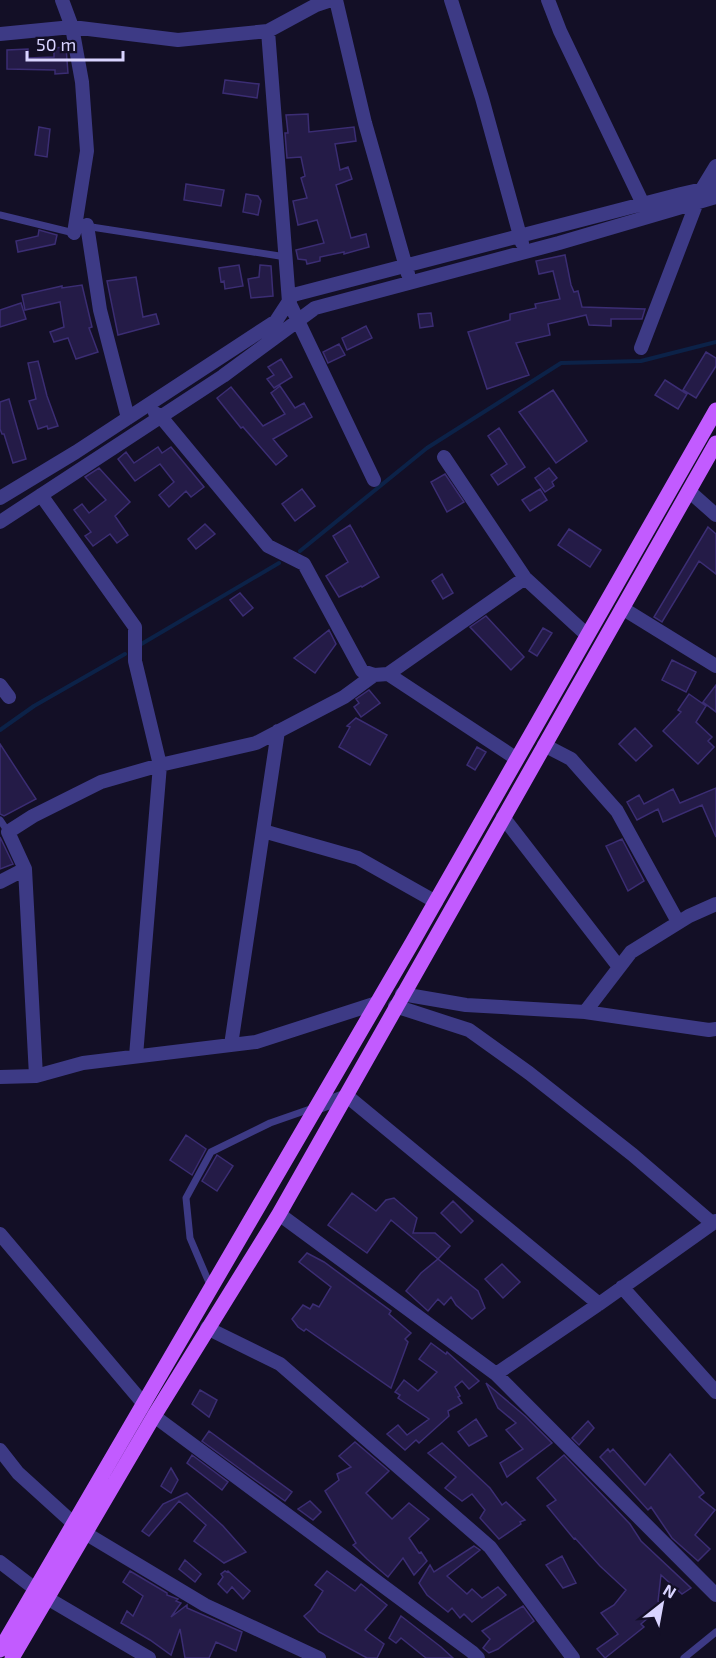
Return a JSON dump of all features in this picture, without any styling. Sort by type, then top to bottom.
[{"type":"main road","points":[[12,1658],[73,1523],[436,902],[716,410]]},
{"type":"main road","points":[[0,1650],[85,1533],[207,1328],[279,1214],[716,443]]},
{"type":"street","points":[[62,0],[72,27],[82,82],[87,151],[74,233]]},
{"type":"street","points":[[0,34],[72,27],[178,40],[268,31],[315,2],[331,0]]},
{"type":"street","points":[[336,0],[365,123],[411,282]]},
{"type":"street","points":[[451,0],[482,98],[525,252]]},
{"type":"street","points":[[548,0],[560,31],[643,204]]},
{"type":"street","points":[[268,31],[289,302],[374,480]]},
{"type":"street","points":[[641,348],[716,166]]},
{"type":"street","points":[[0,522],[223,376],[315,308],[525,252],[705,193]]},
{"type":"street","points":[[12,514],[1,494],[128,418],[276,321],[293,295],[643,204],[705,193],[716,197]]},
{"type":"street","points":[[87,225],[100,310],[128,418]]},
{"type":"street","points":[[145,407],[161,417],[268,546],[304,564],[362,671],[381,674],[517,759]]},
{"type":"street","points":[[444,457],[525,578],[587,635]]},
{"type":"street","points":[[690,492],[716,515]]},
{"type":"street","points":[[41,495],[135,627],[135,661],[160,765],[136,1056]]},
{"type":"street","points":[[36,1076],[25,869],[8,832],[33,816],[101,782],[160,765],[256,743],[344,697],[525,578]]},
{"type":"street","points":[[622,608],[716,666]]},
{"type":"street","points":[[0,685],[9,697]]},
{"type":"street","points":[[231,1045],[278,731]]},
{"type":"street","points":[[544,745],[571,759],[617,811],[678,922]]},
{"type":"street","points":[[503,817],[619,967]]},
{"type":"street","points":[[263,831],[358,858],[436,902]]},
{"type":"street","points":[[0,882],[25,869]]},
{"type":"street","points":[[585,1012],[631,952],[678,922],[716,904]]},
{"type":"street","points":[[399,1000],[585,1012],[709,1030],[716,1029]]},
{"type":"street","points":[[399,1000],[469,1030],[529,1073],[714,1222],[495,1374]]},
{"type":"street","points":[[0,1077],[36,1076],[82,1063],[256,1042],[377,1003]]},
{"type":"street","points":[[316,1107],[347,1096],[599,1304]]},
{"type":"street","points":[[279,1214],[495,1374],[716,1595]]},
{"type":"street","points":[[0,1234],[143,1403]]},
{"type":"street","points":[[622,1287],[716,1392]]},
{"type":"street","points":[[207,1328],[280,1364],[490,1547],[573,1658]]},
{"type":"street","points":[[154,1416],[478,1658]]},
{"type":"street","points":[[0,1450],[18,1473],[73,1523]]},
{"type":"street","points":[[85,1533],[205,1605],[319,1658]]},
{"type":"street","points":[[0,1562],[41,1593],[148,1658]]},
{"type":"lane","points":[[0,215],[74,233],[87,225],[286,257]]},
{"type":"lane","points":[[0,820],[8,832]]},
{"type":"lane","points":[[210,1287],[190,1238],[186,1198],[211,1152],[270,1123],[316,1107]]},
{"type":"lane","points":[[684,1658],[716,1632]]},
{"type":"building","points":[[66,47],[68,73],[55,74],[55,70],[7,69],[7,50],[28,49],[28,58],[54,57],[54,48]]},
{"type":"building","points":[[225,80],[259,84],[257,98],[223,93]]},
{"type":"building","points":[[308,114],[309,132],[354,127],[356,141],[335,144],[340,170],[348,167],[352,179],[336,185],[351,238],[366,234],[369,247],[344,254],[344,252],[320,257],[320,261],[307,264],[306,260],[298,259],[296,250],[324,243],[317,220],[298,225],[293,201],[307,198],[301,178],[305,176],[301,157],[287,158],[285,133],[288,133],[286,115]]},
{"type":"building","points":[[39,127],[50,129],[47,157],[35,155]]},
{"type":"building","points":[[186,184],[224,190],[221,206],[184,200]]},
{"type":"building","points":[[246,194],[258,196],[261,201],[258,215],[243,212]]},
{"type":"building","points":[[39,230],[57,235],[55,244],[18,252],[16,241],[38,236]]},
{"type":"building","points":[[565,255],[571,285],[574,292],[578,291],[582,307],[645,309],[642,319],[611,319],[611,326],[589,325],[586,315],[548,324],[550,335],[516,343],[529,375],[487,389],[468,332],[510,320],[510,314],[536,308],[535,304],[560,299],[553,271],[539,274],[536,261]]},
{"type":"building","points":[[239,265],[243,286],[225,289],[224,281],[221,282],[219,268]]},
{"type":"building","points":[[260,265],[271,266],[273,296],[251,298],[248,279],[259,277]]},
{"type":"building","points":[[136,277],[143,317],[156,314],[159,324],[118,335],[107,281]]},
{"type":"building","points":[[82,285],[92,327],[89,328],[98,352],[76,359],[68,338],[54,342],[50,332],[64,327],[60,302],[25,310],[22,295],[62,286],[62,288]]},
{"type":"building","points":[[21,303],[26,319],[0,327],[0,310]]},
{"type":"building","points":[[431,313],[433,326],[420,328],[418,314]]},
{"type":"building","points":[[366,326],[372,338],[347,350],[342,338]]},
{"type":"building","points":[[339,344],[345,355],[328,363],[323,352]]},
{"type":"building","points":[[706,352],[716,358],[716,366],[696,398],[683,390]]},
{"type":"building","points":[[281,359],[292,377],[274,388],[267,379],[274,375],[268,367]]},
{"type":"building","points":[[38,361],[58,426],[48,429],[47,426],[38,429],[29,401],[36,399],[28,363]]},
{"type":"building","points":[[665,380],[687,394],[678,409],[655,395]]},
{"type":"building","points":[[280,386],[295,408],[304,403],[312,417],[273,439],[287,456],[276,465],[243,427],[241,428],[217,398],[231,387],[263,426],[285,414],[271,393]]},
{"type":"building","points":[[553,390],[587,441],[556,463],[519,412]]},
{"type":"building","points":[[9,399],[26,459],[13,463],[4,434],[0,429],[0,402]]},
{"type":"building","points":[[499,428],[525,467],[498,485],[491,475],[507,464],[488,436]]},
{"type":"building","points":[[158,447],[162,453],[171,447],[204,487],[191,497],[186,491],[169,507],[159,495],[174,482],[160,464],[135,481],[118,459],[126,452],[134,463]]},
{"type":"building","points":[[99,468],[130,502],[115,516],[128,535],[117,543],[110,534],[93,546],[85,536],[91,532],[74,510],[82,504],[89,513],[106,500],[85,477]]},
{"type":"building","points":[[549,468],[557,478],[552,482],[554,486],[545,492],[535,478]]},
{"type":"building","points":[[445,474],[464,502],[447,512],[431,482]]},
{"type":"building","points":[[302,489],[315,506],[295,521],[282,504]]},
{"type":"building","points":[[540,489],[547,500],[530,511],[522,500]]},
{"type":"building","points":[[205,524],[215,534],[196,549],[188,539]]},
{"type":"building","points":[[350,525],[379,577],[339,597],[326,576],[348,562],[333,536]]},
{"type":"building","points":[[708,527],[716,534],[716,574],[699,561],[662,622],[654,617]]},
{"type":"building","points":[[569,529],[601,550],[590,567],[558,545]]},
{"type":"building","points":[[442,574],[453,593],[443,599],[432,581]]},
{"type":"building","points":[[240,593],[253,608],[243,616],[230,600]]},
{"type":"building","points":[[486,616],[524,657],[511,670],[470,627]]},
{"type":"building","points":[[543,628],[552,633],[537,656],[529,651]]},
{"type":"building","points":[[329,630],[336,644],[315,673],[294,658]]},
{"type":"building","points":[[672,660],[696,672],[686,692],[662,680]]},
{"type":"building","points":[[716,685],[716,712],[703,702]]},
{"type":"building","points":[[369,690],[380,703],[361,717],[354,707],[359,703],[356,699]]},
{"type":"building","points":[[689,694],[706,706],[696,722],[712,737],[708,741],[714,747],[698,764],[663,731],[681,712],[678,710]]},
{"type":"building","points":[[356,718],[387,735],[370,765],[339,747],[350,727],[347,726]]},
{"type":"building","points":[[635,728],[652,746],[636,761],[619,744]]},
{"type":"building","points":[[0,744],[36,799],[4,816],[0,814]]},
{"type":"building","points":[[477,747],[486,752],[475,770],[467,765]]},
{"type":"building","points":[[716,788],[716,837],[702,805],[663,822],[658,809],[637,820],[627,802],[639,795],[644,804],[673,789],[680,803]]},
{"type":"building","points":[[0,837],[13,864],[0,869]]},
{"type":"building","points":[[622,839],[644,881],[628,891],[606,846]]},
{"type":"building","points":[[186,1135],[206,1149],[192,1175],[170,1160]]},
{"type":"building","points":[[217,1155],[233,1166],[217,1191],[202,1181]]},
{"type":"building","points":[[352,1193],[376,1211],[386,1200],[394,1198],[417,1218],[413,1233],[435,1233],[450,1246],[438,1259],[391,1220],[367,1253],[328,1225]]},
{"type":"building","points":[[453,1201],[473,1221],[461,1233],[441,1213]]},
{"type":"building","points":[[307,1253],[324,1262],[391,1311],[389,1314],[411,1333],[405,1339],[408,1342],[391,1388],[306,1329],[304,1331],[298,1327],[292,1319],[303,1305],[310,1309],[313,1304],[319,1307],[331,1287],[299,1262]]},
{"type":"building","points":[[438,1259],[478,1291],[485,1308],[472,1319],[456,1305],[451,1297],[444,1305],[438,1299],[428,1311],[406,1291],[421,1273]]},
{"type":"building","points":[[502,1264],[520,1282],[503,1298],[485,1279]]},
{"type":"building","points":[[431,1343],[446,1354],[447,1352],[479,1381],[469,1389],[462,1381],[455,1387],[462,1403],[448,1411],[449,1416],[419,1443],[416,1440],[405,1450],[387,1434],[398,1425],[407,1435],[429,1419],[398,1398],[400,1395],[395,1392],[404,1380],[418,1391],[437,1372],[419,1359]]},
{"type":"building","points":[[486,1383],[525,1416],[552,1443],[507,1477],[500,1463],[523,1449],[506,1430],[516,1423],[498,1408]]},
{"type":"building","points":[[200,1390],[217,1400],[209,1417],[192,1404]]},
{"type":"building","points":[[476,1419],[487,1436],[469,1446],[458,1432]]},
{"type":"building","points":[[588,1421],[594,1428],[579,1445],[572,1438]]},
{"type":"building","points":[[209,1431],[292,1492],[285,1501],[202,1441]]},
{"type":"building","points":[[355,1442],[389,1471],[366,1493],[392,1519],[409,1503],[429,1519],[409,1538],[427,1561],[414,1575],[403,1558],[388,1577],[367,1559],[353,1545],[356,1543],[325,1491],[339,1480],[337,1474],[351,1467],[339,1456]]},
{"type":"building","points":[[442,1443],[490,1488],[502,1505],[506,1502],[525,1520],[499,1539],[480,1518],[485,1510],[472,1494],[462,1501],[445,1488],[456,1477],[428,1453]]},
{"type":"building","points":[[608,1449],[610,1452],[613,1449],[645,1485],[670,1454],[704,1493],[699,1497],[715,1510],[695,1535],[710,1549],[698,1561],[672,1538],[651,1507],[648,1510],[600,1457]]},
{"type":"building","points":[[192,1455],[228,1482],[222,1490],[187,1463]]},
{"type":"building","points":[[564,1455],[630,1524],[641,1541],[691,1588],[682,1594],[661,1575],[658,1601],[662,1606],[641,1624],[644,1627],[605,1658],[597,1649],[618,1634],[601,1613],[614,1605],[626,1590],[574,1539],[547,1506],[556,1500],[537,1478]]},
{"type":"building","points":[[171,1468],[178,1480],[171,1493],[161,1486]]},
{"type":"building","points":[[187,1493],[223,1526],[246,1552],[224,1563],[194,1541],[206,1525],[179,1501],[149,1536],[142,1531],[163,1504]]},
{"type":"building","points":[[310,1501],[321,1512],[313,1520],[298,1509]]},
{"type":"building","points":[[474,1546],[480,1550],[447,1576],[467,1594],[472,1589],[482,1598],[498,1587],[506,1595],[472,1622],[464,1614],[460,1618],[452,1608],[448,1612],[427,1595],[419,1583],[430,1565],[434,1572]]},
{"type":"building","points":[[562,1556],[576,1583],[563,1588],[546,1565]]},
{"type":"building","points":[[185,1560],[201,1574],[195,1582],[179,1569]]},
{"type":"building","points":[[130,1571],[167,1595],[178,1599],[176,1601],[181,1603],[171,1617],[187,1605],[187,1608],[242,1632],[236,1651],[216,1642],[209,1658],[185,1658],[180,1629],[171,1655],[121,1623],[127,1611],[133,1616],[143,1596],[123,1582]]},
{"type":"building","points":[[228,1571],[250,1591],[243,1599],[232,1587],[227,1593],[218,1584],[223,1577],[221,1574]]},
{"type":"building","points":[[327,1571],[355,1591],[361,1584],[387,1605],[365,1630],[384,1644],[377,1658],[367,1658],[319,1632],[304,1616],[311,1610],[323,1591],[315,1585]]},
{"type":"building","points":[[523,1606],[534,1621],[498,1649],[489,1653],[483,1648],[490,1639],[482,1631]]},
{"type":"building","points":[[401,1616],[453,1658],[426,1658],[401,1638],[396,1643],[389,1638]]},
{"type":"waterway","points":[[300,551],[427,448],[561,363],[641,361],[716,342]]},
{"type":"waterway","points":[[138,646],[279,563]]},
{"type":"waterway","points":[[0,730],[34,706],[125,654]]}]
